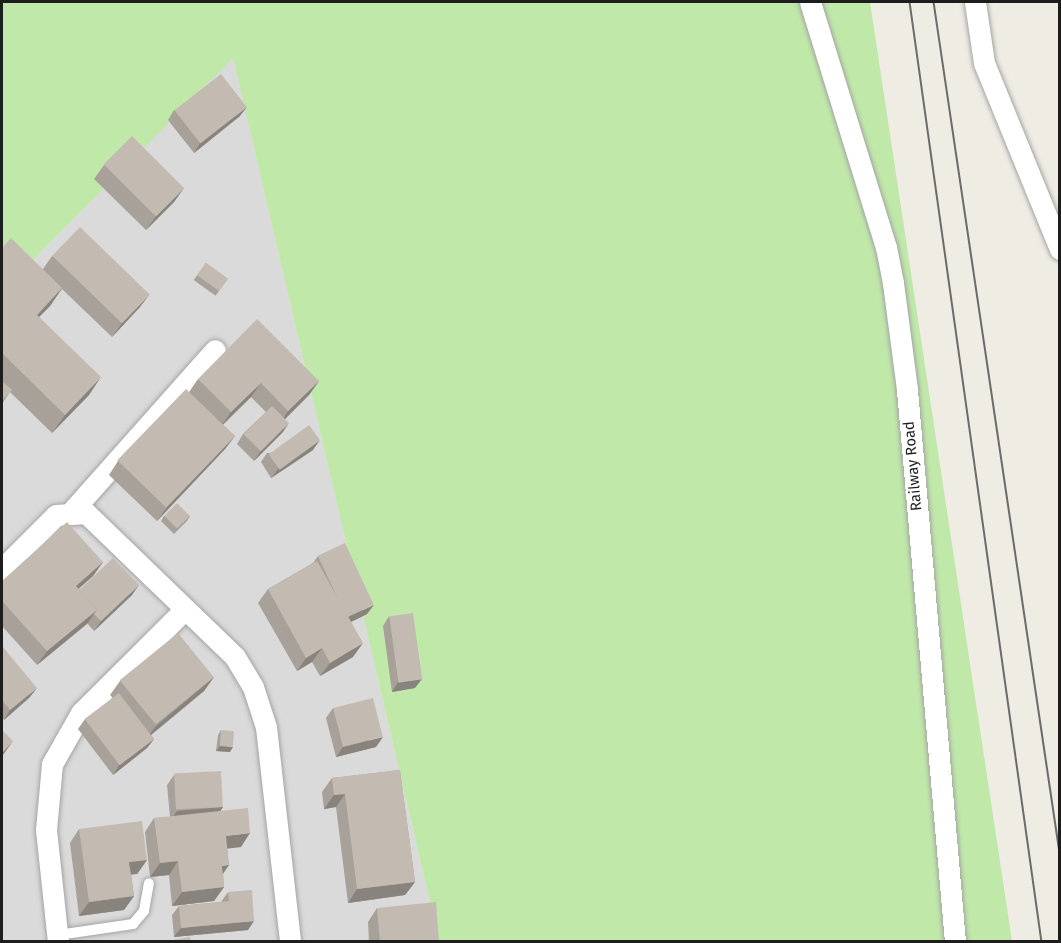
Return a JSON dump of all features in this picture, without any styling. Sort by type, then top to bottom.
[{"type":"street","name":"Railway Road","points":[[810,2],[886,247],[893,283],[907,390],[955,942]]},
{"type":"street","points":[[975,2],[984,63],[1059,249]]},
{"type":"street","points":[[72,511],[215,350]]},
{"type":"street","points":[[2,569],[56,515],[72,511],[86,513],[235,657],[253,687],[266,727],[290,942]]},
{"type":"street","points":[[58,938],[46,830],[52,764],[81,713],[185,609]]},
{"type":"lane","points":[[58,938],[133,924],[144,911],[149,884]]},
{"type":"shaded area","points":[[233,57],[439,941],[2,942],[2,291]]},
{"type":"green space","points":[[2,2],[870,2],[1012,941],[439,941],[233,58],[2,291]]},
{"type":"building","points":[[221,74],[247,107],[200,143],[175,110]]},
{"type":"building","points":[[132,136],[184,188],[156,217],[104,164]]},
{"type":"building","points":[[80,227],[150,294],[122,323],[52,256]]},
{"type":"building","points":[[11,238],[62,288],[37,315],[101,377],[65,415],[2,353],[2,248]]},
{"type":"building","points":[[206,263],[228,279],[219,291],[197,275]]},
{"type":"building","points":[[257,319],[319,381],[288,411],[261,383],[231,412],[198,379]]},
{"type":"building","points":[[2,381],[12,390],[2,401]]},
{"type":"building","points":[[186,389],[235,436],[166,507],[117,460]]},
{"type":"building","points":[[272,406],[289,423],[261,451],[244,434]]},
{"type":"building","points":[[309,425],[320,440],[280,470],[269,454]]},
{"type":"building","points":[[177,503],[190,516],[177,528],[164,516]]},
{"type":"building","points":[[67,522],[103,562],[76,586],[97,610],[47,651],[2,601],[2,581]]},
{"type":"building","points":[[345,543],[374,605],[347,617],[318,556]]},
{"type":"building","points":[[113,558],[139,585],[101,621],[94,614],[97,610],[79,590]]},
{"type":"building","points":[[317,561],[363,643],[330,663],[322,648],[306,658],[268,589]]},
{"type":"building","points":[[413,613],[422,679],[399,683],[389,616]]},
{"type":"building","points":[[178,633],[214,677],[156,724],[120,680]]},
{"type":"building","points":[[2,646],[37,688],[10,710],[2,700]]},
{"type":"building","points":[[119,693],[154,739],[120,765],[85,719]]},
{"type":"building","points":[[373,698],[383,737],[343,747],[333,708]]},
{"type":"building","points":[[2,730],[13,741],[2,753]]},
{"type":"building","points":[[221,730],[234,731],[233,747],[220,746]]},
{"type":"building","points":[[400,770],[415,882],[357,889],[345,794],[334,795],[332,778]]},
{"type":"building","points":[[221,771],[223,807],[176,809],[174,773]]},
{"type":"building","points":[[248,808],[250,833],[226,836],[229,865],[222,866],[224,887],[182,892],[178,861],[160,863],[154,818]]},
{"type":"building","points":[[142,821],[147,860],[129,862],[134,896],[89,902],[79,829]]},
{"type":"building","points":[[252,890],[254,921],[181,928],[179,906],[229,901],[228,892]]},
{"type":"building","points":[[436,902],[439,942],[380,942],[377,908]]},
{"type":"building","points":[[190,937],[191,942],[173,942],[173,940]]},
{"type":"tram line","points":[[910,2],[1042,942]]},
{"type":"tram line","points":[[934,2],[1060,853]]}]
